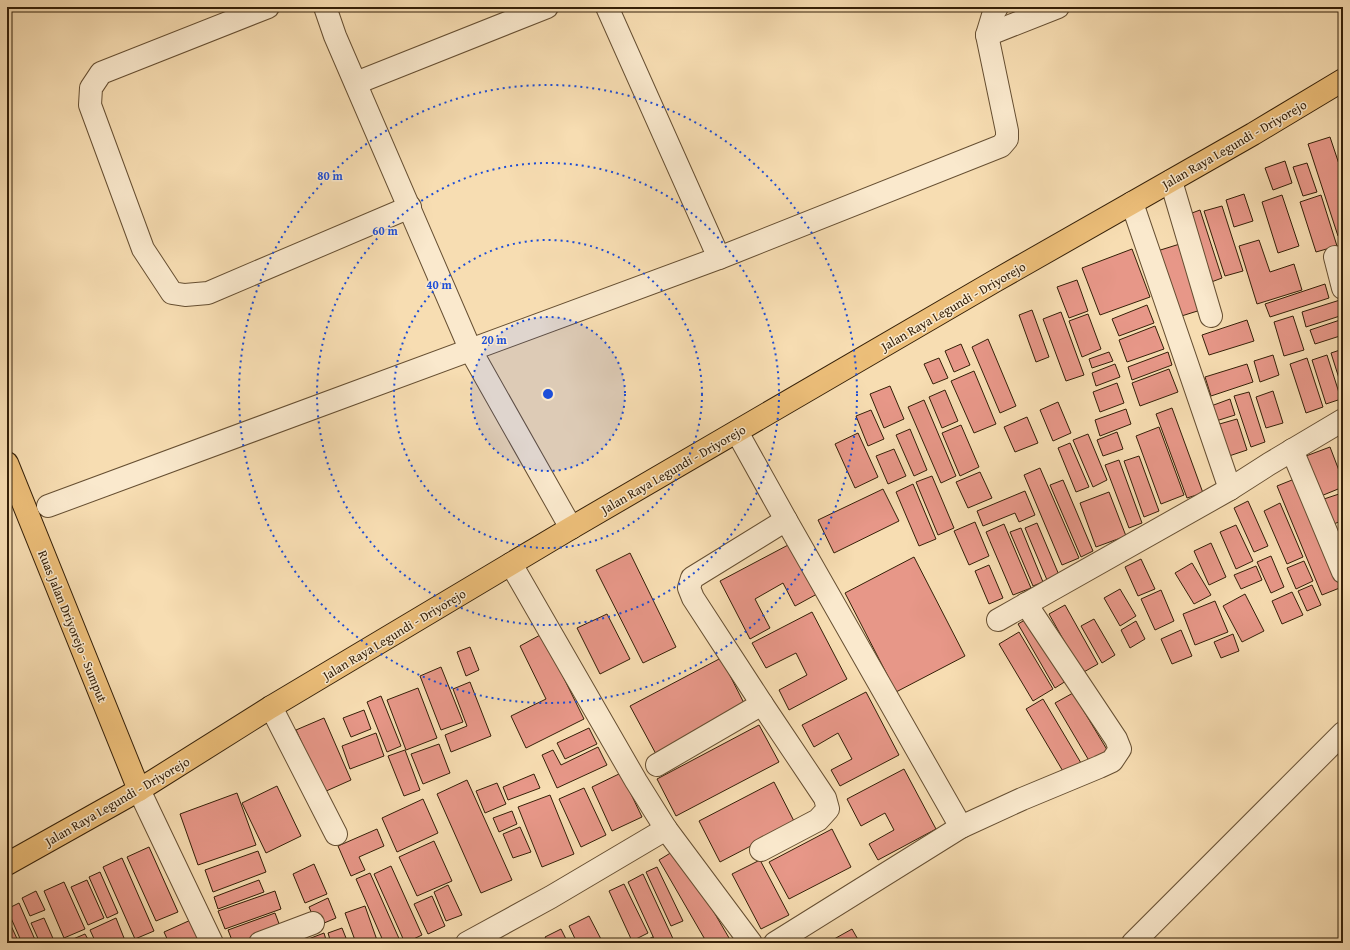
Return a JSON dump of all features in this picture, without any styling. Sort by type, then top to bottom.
[{"type":"main road","name":"Jalan Raya Legundi - Driyorejo","points":[[7,864],[139,790],[271,707],[571,528],[995,281],[1253,134],[1343,80]]},
{"type":"main road","name":"Ruas Jalan Driyorejo - Sumput","points":[[7,463],[139,790]]},
{"type":"street","points":[[268,7],[101,73],[91,88],[90,105],[143,249],[172,292],[185,295],[208,293],[410,207]]},
{"type":"street","points":[[325,7],[335,36],[471,351],[571,528]]},
{"type":"street","points":[[356,82],[547,7]]},
{"type":"street","points":[[607,7],[719,258]]},
{"type":"street","points":[[48,506],[471,351],[719,258],[1001,146],[1006,139],[1007,131],[987,35],[997,7]]},
{"type":"street","points":[[987,35],[1058,7]]},
{"type":"street","points":[[1171,181],[1211,316]]},
{"type":"street","points":[[1132,203],[1230,489]]},
{"type":"street","points":[[1334,257],[1343,288]]},
{"type":"street","points":[[998,620],[1230,489],[1343,420]]},
{"type":"street","points":[[737,432],[961,827]]},
{"type":"street","points":[[1292,450],[1343,572]]},
{"type":"street","points":[[761,850],[818,820],[828,810],[826,798],[762,704],[693,598],[689,588],[692,578],[786,520]]},
{"type":"street","points":[[512,564],[636,781],[666,829],[751,943]]},
{"type":"street","points":[[775,943],[961,827],[1022,799],[1112,761],[1120,749],[1116,739],[1026,604]]},
{"type":"street","points":[[657,765],[762,704]]},
{"type":"street","points":[[271,707],[336,834]]},
{"type":"street","points":[[1133,943],[1343,733]]},
{"type":"street","points":[[139,790],[212,943]]},
{"type":"street","points":[[467,943],[551,897],[666,829]]},
{"type":"street","points":[[260,943],[313,923]]},
{"type":"building","points":[[1330,137],[1343,176],[1343,234],[1338,236],[1308,144]]},
{"type":"building","points":[[1285,161],[1292,183],[1273,190],[1265,168]]},
{"type":"building","points":[[1307,163],[1317,192],[1303,196],[1293,167]]},
{"type":"building","points":[[1244,194],[1253,221],[1234,227],[1226,200]]},
{"type":"building","points":[[1282,195],[1299,246],[1278,253],[1262,202]]},
{"type":"building","points":[[1321,195],[1337,246],[1316,252],[1300,202]]},
{"type":"building","points":[[1222,206],[1243,271],[1225,276],[1204,211]]},
{"type":"building","points":[[1200,210],[1222,278],[1206,284],[1184,216]]},
{"type":"building","points":[[1259,240],[1270,272],[1294,264],[1302,290],[1257,304],[1239,246]]},
{"type":"building","points":[[1183,243],[1204,309],[1175,318],[1154,252]]},
{"type":"building","points":[[1132,249],[1150,297],[1100,315],[1082,268]]},
{"type":"building","points":[[1077,280],[1088,311],[1069,318],[1057,287]]},
{"type":"building","points":[[1325,284],[1329,298],[1270,317],[1265,304]]},
{"type":"building","points":[[1340,300],[1343,315],[1306,327],[1302,312]]},
{"type":"building","points":[[1147,305],[1154,323],[1119,336],[1112,319]]},
{"type":"building","points":[[1032,310],[1049,357],[1036,362],[1019,315]]},
{"type":"building","points":[[1061,312],[1084,375],[1066,381],[1043,319]]},
{"type":"building","points":[[1088,314],[1101,349],[1082,357],[1069,321]]},
{"type":"building","points":[[1293,316],[1304,350],[1284,356],[1274,322]]},
{"type":"building","points":[[1247,320],[1254,341],[1209,355],[1202,335]]},
{"type":"building","points":[[1340,320],[1343,328],[1343,335],[1315,344],[1310,330]]},
{"type":"building","points":[[1155,326],[1164,349],[1127,362],[1119,340]]},
{"type":"building","points":[[988,339],[1016,406],[1000,413],[972,347]]},
{"type":"building","points":[[961,344],[970,365],[954,372],[945,351]]},
{"type":"building","points":[[1343,349],[1343,391],[1331,353]]},
{"type":"building","points":[[1109,352],[1113,361],[1092,368],[1089,359]]},
{"type":"building","points":[[1168,352],[1172,365],[1132,380],[1128,367]]},
{"type":"building","points":[[1273,355],[1279,375],[1260,382],[1254,361]]},
{"type":"building","points":[[1327,355],[1341,399],[1326,404],[1312,360]]},
{"type":"building","points":[[939,358],[948,378],[933,384],[924,364]]},
{"type":"building","points":[[1307,358],[1323,407],[1306,413],[1290,364]]},
{"type":"building","points":[[1115,364],[1120,377],[1096,386],[1092,373]]},
{"type":"building","points":[[1247,364],[1253,382],[1211,396],[1205,377]]},
{"type":"building","points":[[1169,369],[1178,392],[1140,406],[1132,383]]},
{"type":"building","points":[[974,371],[996,424],[974,433],[951,381]]},
{"type":"building","points":[[1117,383],[1124,403],[1100,412],[1093,392]]},
{"type":"building","points":[[890,386],[904,419],[884,428],[870,394]]},
{"type":"building","points":[[945,390],[958,421],[942,428],[929,397]]},
{"type":"building","points":[[1273,391],[1283,423],[1266,428],[1256,397]]},
{"type":"building","points":[[1249,392],[1265,442],[1251,447],[1234,396]]},
{"type":"building","points":[[1230,399],[1235,415],[1216,421],[1211,406]]},
{"type":"building","points":[[924,400],[956,476],[941,483],[908,407]]},
{"type":"building","points":[[1058,402],[1071,433],[1053,441],[1040,410]]},
{"type":"building","points":[[1172,408],[1203,493],[1187,498],[1156,414]]},
{"type":"building","points":[[1126,409],[1131,424],[1100,436],[1095,420]]},
{"type":"building","points":[[871,410],[884,439],[868,446],[856,416]]},
{"type":"building","points":[[1027,417],[1038,443],[1015,452],[1004,427]]},
{"type":"building","points":[[1237,419],[1247,450],[1226,457],[1216,425]]},
{"type":"building","points":[[961,425],[979,467],[960,476],[942,433]]},
{"type":"building","points":[[1159,427],[1184,495],[1161,504],[1136,436]]},
{"type":"building","points":[[910,429],[927,470],[914,476],[896,435]]},
{"type":"building","points":[[1117,432],[1123,449],[1103,456],[1097,440]]},
{"type":"building","points":[[858,433],[878,477],[855,488],[835,444]]},
{"type":"building","points":[[1088,434],[1107,480],[1093,487],[1073,440]]},
{"type":"building","points":[[1070,443],[1089,487],[1076,492],[1058,448]]},
{"type":"building","points":[[1330,447],[1343,481],[1343,487],[1321,496],[1306,456]]},
{"type":"building","points":[[894,449],[906,476],[888,484],[876,456]]},
{"type":"building","points":[[1139,456],[1159,511],[1144,517],[1124,461]]},
{"type":"building","points":[[1119,460],[1142,523],[1129,528],[1105,465]]},
{"type":"building","points":[[1040,468],[1079,558],[1062,565],[1024,475]]},
{"type":"building","points":[[980,472],[992,498],[968,508],[956,482]]},
{"type":"building","points":[[932,476],[954,528],[938,535],[916,482]]},
{"type":"building","points":[[1297,478],[1342,587],[1322,595],[1277,486]]},
{"type":"building","points":[[1063,480],[1093,551],[1081,557],[1050,485]]},
{"type":"building","points":[[913,484],[936,539],[919,546],[896,492]]},
{"type":"building","points":[[883,489],[899,521],[834,553],[818,520]]},
{"type":"building","points":[[1025,491],[1035,515],[1019,522],[1015,513],[983,526],[977,511]]},
{"type":"building","points":[[1109,492],[1126,536],[1096,547],[1080,503]]},
{"type":"building","points":[[1339,494],[1343,505],[1343,520],[1334,524],[1324,499]]},
{"type":"building","points":[[1248,501],[1268,546],[1254,552],[1234,508]]},
{"type":"building","points":[[1280,503],[1303,557],[1287,564],[1264,511]]},
{"type":"building","points":[[975,522],[989,556],[969,565],[954,531]]},
{"type":"building","points":[[1037,523],[1059,575],[1047,580],[1025,528]]},
{"type":"building","points":[[1004,524],[1031,588],[1013,595],[986,532]]},
{"type":"building","points":[[1236,525],[1253,561],[1236,569],[1220,532]]},
{"type":"building","points":[[1021,528],[1043,582],[1033,586],[1010,532]]},
{"type":"building","points":[[1211,543],[1226,577],[1209,585],[1194,551]]},
{"type":"building","points":[[790,544],[817,594],[795,606],[783,583],[755,599],[770,628],[750,639],[720,581]]},
{"type":"building","points":[[630,553],[676,647],[643,663],[596,570]]},
{"type":"building","points":[[1271,556],[1284,587],[1271,593],[1257,562]]},
{"type":"building","points":[[914,557],[965,656],[896,692],[845,593]]},
{"type":"building","points":[[1141,559],[1155,589],[1138,596],[1125,567]]},
{"type":"building","points":[[1304,561],[1313,581],[1296,589],[1287,568]]},
{"type":"building","points":[[1192,563],[1211,595],[1194,604],[1175,573]]},
{"type":"building","points":[[989,565],[1003,598],[989,604],[975,571]]},
{"type":"building","points":[[1256,566],[1262,580],[1241,589],[1234,575]]},
{"type":"building","points":[[1312,585],[1321,605],[1307,611],[1298,591]]},
{"type":"building","points":[[1120,589],[1136,616],[1120,626],[1104,598]]},
{"type":"building","points":[[1161,590],[1174,621],[1155,630],[1141,599]]},
{"type":"building","points":[[1292,592],[1303,615],[1282,624],[1272,601]]},
{"type":"building","points":[[1245,594],[1264,631],[1242,642],[1223,606]]},
{"type":"building","points":[[1215,601],[1228,632],[1195,645],[1183,614]]},
{"type":"building","points":[[1065,605],[1098,664],[1082,673],[1049,614]]},
{"type":"building","points":[[812,612],[847,679],[789,710],[779,690],[807,675],[796,653],[766,668],[752,643]]},
{"type":"building","points":[[607,614],[630,659],[600,674],[577,628]]},
{"type":"building","points":[[1030,617],[1066,681],[1055,688],[1018,624]]},
{"type":"building","points":[[1094,619],[1115,655],[1102,663],[1081,626]]},
{"type":"building","points":[[1136,621],[1145,639],[1130,648],[1121,630]]},
{"type":"building","points":[[1181,630],[1192,656],[1172,664],[1161,639]]},
{"type":"building","points":[[1019,632],[1053,689],[1033,701],[999,644]]},
{"type":"building","points":[[542,634],[584,719],[526,748],[511,716],[546,699],[520,646]]},
{"type":"building","points":[[1233,634],[1239,651],[1221,658],[1214,642]]},
{"type":"building","points":[[470,647],[479,670],[466,676],[457,652]]},
{"type":"building","points":[[721,658],[746,707],[656,754],[630,706]]},
{"type":"building","points":[[441,667],[463,722],[441,730],[420,676]]},
{"type":"building","points":[[470,682],[491,736],[451,752],[445,735],[467,726],[453,689]]},
{"type":"building","points":[[418,688],[437,738],[406,750],[387,700]]},
{"type":"building","points":[[866,692],[899,755],[840,786],[831,770],[852,759],[838,733],[814,747],[802,725]]},
{"type":"building","points":[[1073,693],[1109,753],[1091,764],[1055,703]]},
{"type":"building","points":[[381,696],[401,746],[387,752],[367,702]]},
{"type":"building","points":[[1043,699],[1084,768],[1067,778],[1026,709]]},
{"type":"building","points":[[364,710],[371,729],[351,737],[343,718]]},
{"type":"building","points":[[324,718],[351,780],[324,792],[296,730]]},
{"type":"building","points":[[759,725],[779,762],[676,816],[657,779]]},
{"type":"building","points":[[589,728],[597,744],[565,759],[557,743]]},
{"type":"building","points":[[376,733],[384,756],[350,769],[342,746]]},
{"type":"building","points":[[439,744],[450,773],[423,784],[411,754]]},
{"type":"building","points":[[598,747],[607,765],[557,788],[542,755],[553,750],[561,765]]},
{"type":"building","points":[[405,750],[420,790],[404,796],[388,756]]},
{"type":"building","points":[[904,769],[936,829],[878,860],[869,844],[894,830],[885,813],[861,826],[847,799]]},
{"type":"building","points":[[621,773],[642,817],[612,831],[592,787]]},
{"type":"building","points":[[534,774],[540,788],[508,800],[503,787]]},
{"type":"building","points":[[467,780],[512,880],[481,893],[437,794]]},
{"type":"building","points":[[774,782],[795,823],[720,862],[699,821]]},
{"type":"building","points":[[497,783],[506,804],[485,813],[476,791]]},
{"type":"building","points":[[277,786],[301,836],[266,853],[242,803]]},
{"type":"building","points":[[584,788],[606,835],[581,847],[559,799]]},
{"type":"building","points":[[237,793],[256,845],[198,865],[180,814]]},
{"type":"building","points":[[550,795],[574,854],[542,867],[518,807]]},
{"type":"building","points":[[423,799],[438,833],[397,852],[382,818]]},
{"type":"building","points":[[512,811],[517,824],[499,832],[493,818]]},
{"type":"building","points":[[520,827],[531,852],[513,858],[503,834]]},
{"type":"building","points":[[377,829],[384,846],[359,857],[365,870],[351,876],[338,846]]},
{"type":"building","points":[[832,829],[851,867],[789,899],[769,862]]},
{"type":"building","points":[[434,841],[452,881],[417,896],[399,857]]},
{"type":"building","points":[[149,847],[178,912],[156,921],[127,857]]},
{"type":"building","points":[[677,849],[732,943],[707,943],[659,860]]},
{"type":"building","points":[[258,851],[266,872],[213,892],[205,870]]},
{"type":"building","points":[[122,858],[154,931],[135,939],[103,867]]},
{"type":"building","points":[[760,860],[789,915],[761,929],[732,874]]},
{"type":"building","points":[[314,864],[327,894],[305,903],[293,874]]},
{"type":"building","points":[[391,866],[422,935],[405,943],[374,874]]},
{"type":"building","points":[[657,867],[683,921],[671,926],[646,872]]},
{"type":"building","points":[[100,872],[118,913],[107,918],[89,877]]},
{"type":"building","points":[[370,873],[401,943],[384,943],[356,879]]},
{"type":"building","points":[[643,874],[675,943],[656,943],[628,882]]},
{"type":"building","points":[[87,880],[104,918],[88,925],[71,887]]},
{"type":"building","points":[[259,880],[264,892],[218,909],[214,897]]},
{"type":"building","points":[[64,882],[85,929],[64,938],[44,891]]},
{"type":"building","points":[[624,884],[648,933],[632,941],[609,891]]},
{"type":"building","points":[[448,885],[462,915],[446,921],[434,892]]},
{"type":"building","points":[[36,891],[45,910],[30,916],[22,898]]},
{"type":"building","points":[[275,891],[281,909],[225,929],[218,911]]},
{"type":"building","points":[[432,896],[445,926],[428,934],[414,904]]},
{"type":"building","points":[[328,898],[336,918],[317,926],[309,907]]},
{"type":"building","points":[[19,903],[36,942],[34,943],[22,943],[7,909]]},
{"type":"building","points":[[365,906],[378,943],[356,943],[345,913]]},
{"type":"building","points":[[275,913],[281,929],[243,943],[233,943],[228,930]]},
{"type":"building","points":[[589,916],[603,943],[577,943],[569,926]]},
{"type":"building","points":[[7,917],[19,943],[7,943]]},
{"type":"building","points":[[44,918],[55,943],[40,943],[31,923]]},
{"type":"building","points":[[116,918],[126,943],[96,943],[90,930]]},
{"type":"building","points":[[193,919],[203,940],[197,943],[169,943],[164,932]]},
{"type":"building","points":[[342,928],[348,943],[331,943],[328,933]]},
{"type":"building","points":[[561,929],[568,943],[548,943],[545,937]]},
{"type":"building","points":[[852,929],[860,943],[827,943]]},
{"type":"building","points":[[324,933],[327,943],[298,943]]},
{"type":"building","points":[[85,934],[90,943],[66,942]]},
{"type":"building","points":[[653,937],[656,943],[639,943]]}]
